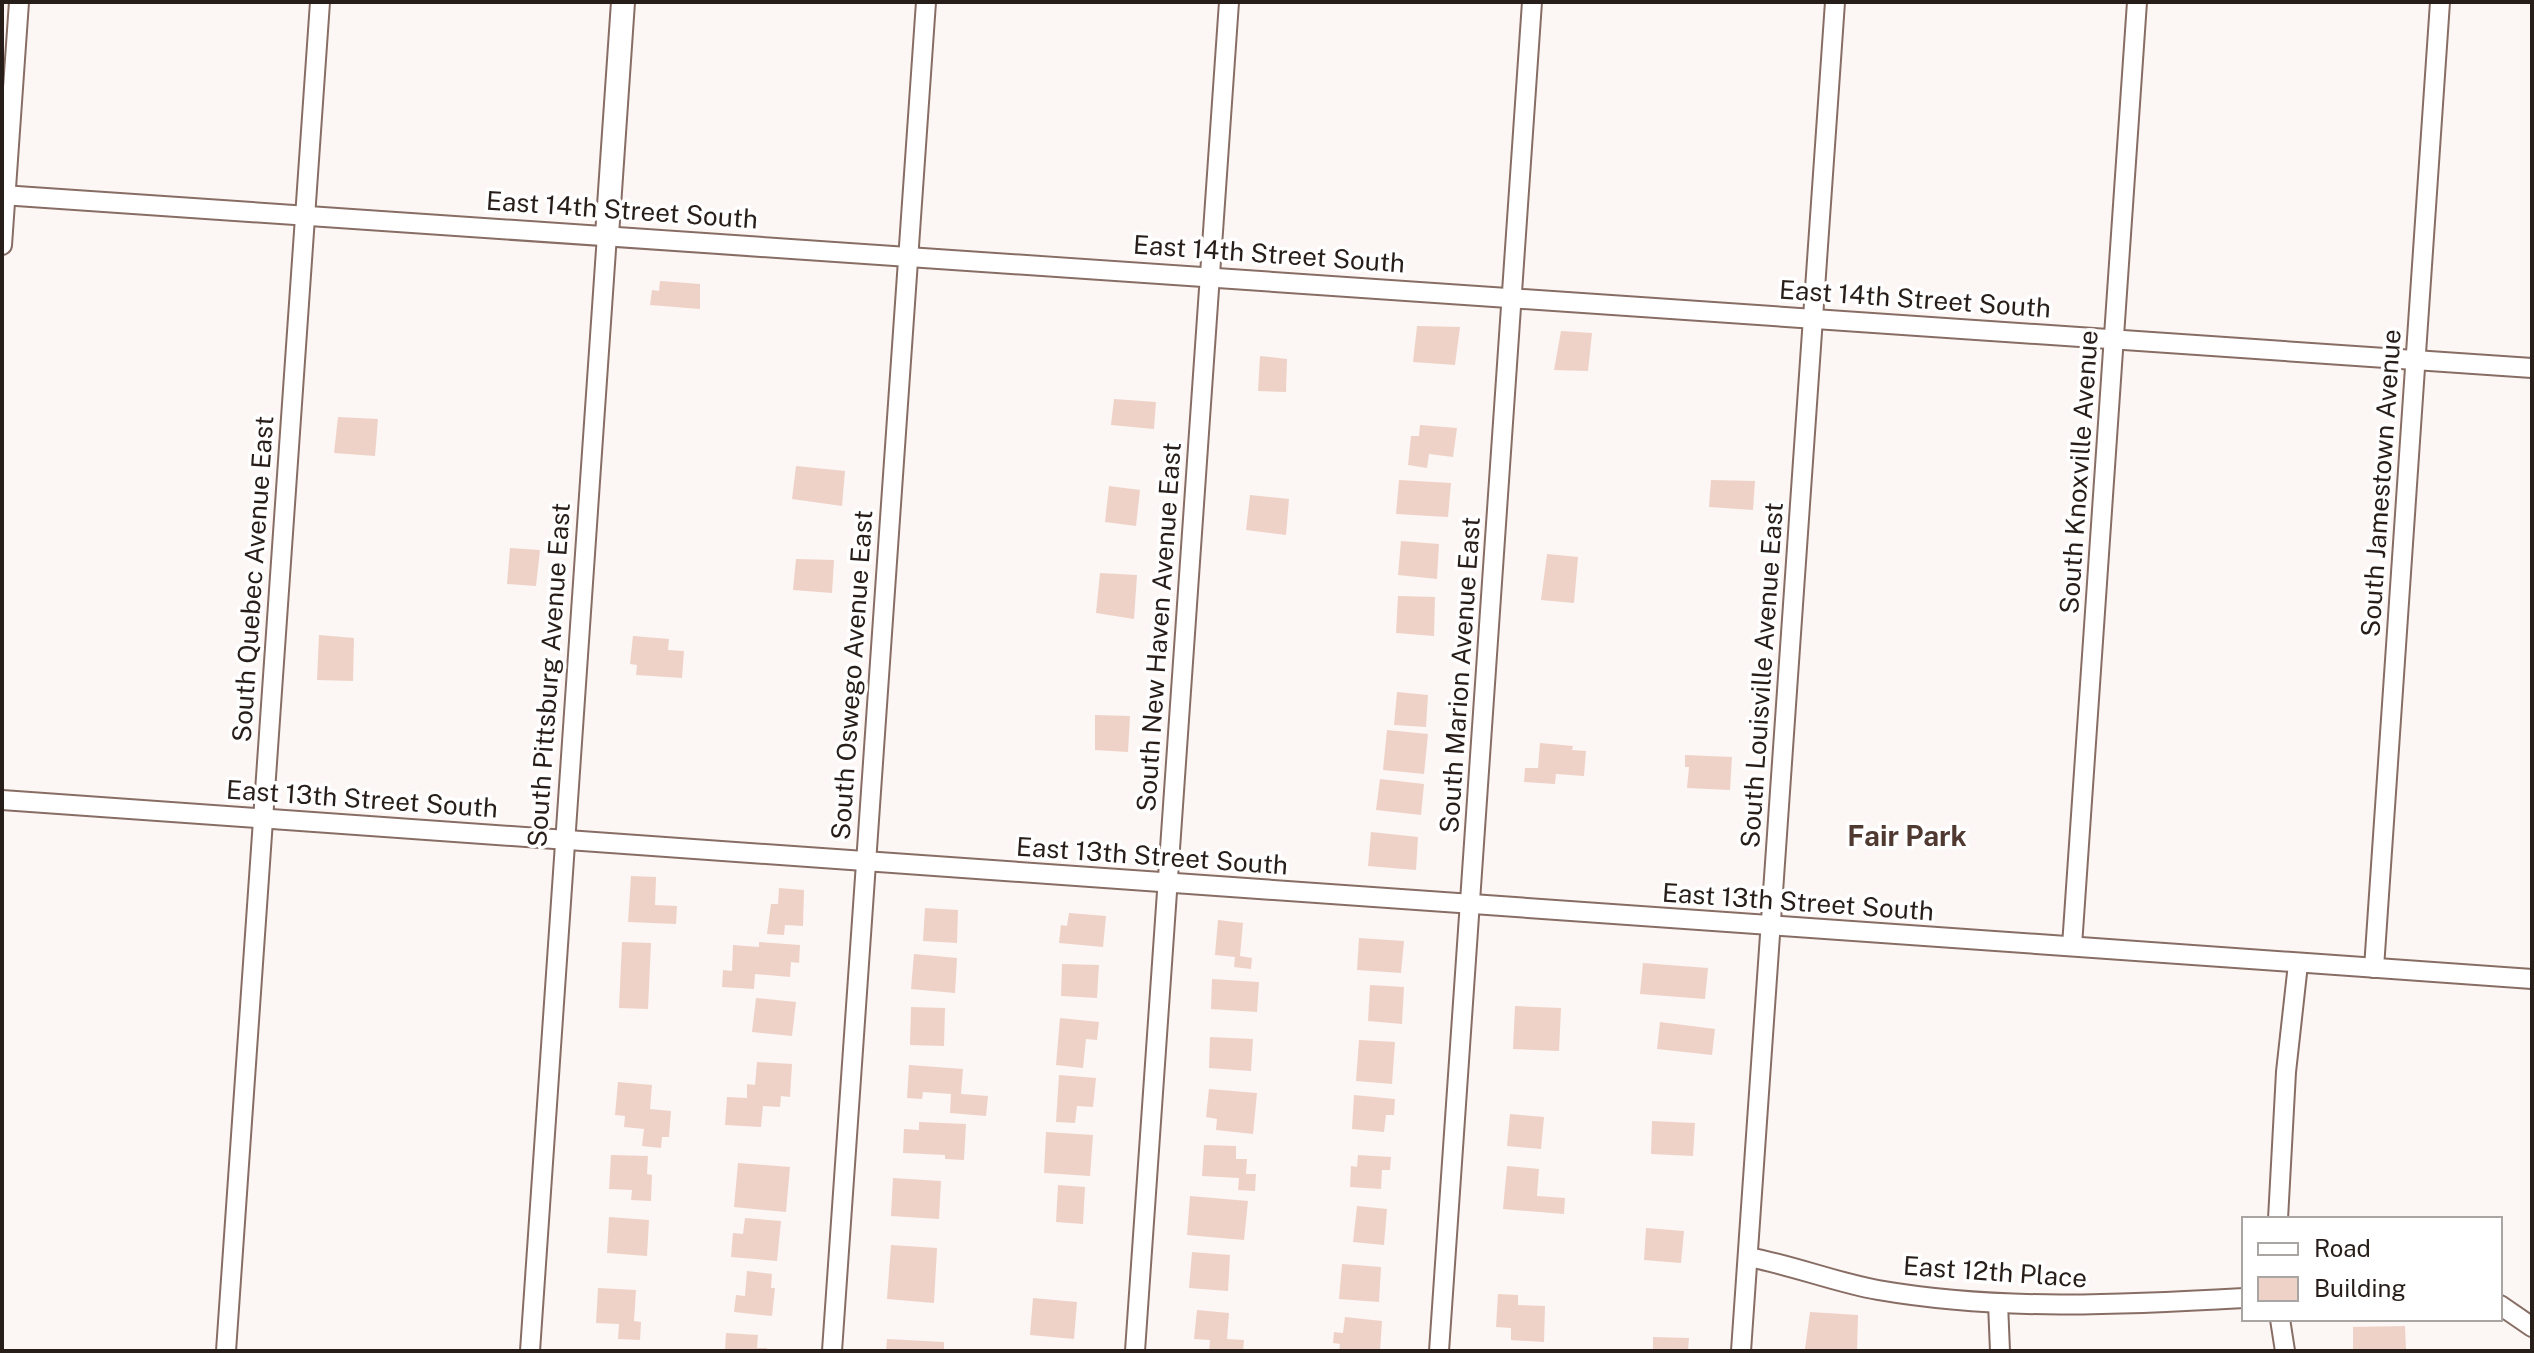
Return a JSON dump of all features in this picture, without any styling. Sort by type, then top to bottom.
[{"type":"street","points":[[2,245],[19,2]]},
{"type":"street","name":"South Quebec Avenue East","points":[[226,1351],[320,2]]},
{"type":"street","name":"South Pittsburg Avenue East","points":[[530,1351],[623,2]]},
{"type":"street","name":"South Oswego Avenue East","points":[[832,1351],[926,2]]},
{"type":"street","name":"South New Haven Avenue East","points":[[1135,1351],[1229,2]]},
{"type":"street","name":"South Marion Avenue East","points":[[1439,1351],[1532,2]]},
{"type":"street","name":"South Louisville Avenue East","points":[[1741,1351],[1835,2]]},
{"type":"street","name":"South Knoxville Avenue","points":[[2072,946],[2137,2]]},
{"type":"street","name":"South Jamestown Avenue","points":[[2374,968],[2440,2]]},
{"type":"street","name":"East 14th Street South","points":[[4,196],[908,255],[2532,368]]},
{"type":"street","name":"East 13th Street South","points":[[2,800],[2532,979]]},
{"type":"street","points":[[2278,1217],[2286,1072],[2298,964]]},
{"type":"street","name":"East 12th Place","points":[[1748,1257],[1879,1290],[1998,1303],[2085,1305],[2242,1298]]},
{"type":"street","points":[[1998,1303],[2000,1351]]},
{"type":"street","points":[[2502,1306],[2532,1327]]},
{"type":"street","points":[[2280,1321],[2285,1351]]},
{"type":"building","points":[[660,281],[700,284],[700,309],[650,305],[652,290],[659,291]]},
{"type":"building","points":[[1417,326],[1460,327],[1455,365],[1413,362]]},
{"type":"building","points":[[1561,331],[1592,333],[1588,371],[1554,370]]},
{"type":"building","points":[[1260,356],[1287,359],[1286,392],[1258,391]]},
{"type":"building","points":[[1114,399],[1156,402],[1154,429],[1111,425]]},
{"type":"building","points":[[338,417],[378,419],[375,456],[334,453]]},
{"type":"building","points":[[1420,425],[1457,428],[1453,457],[1429,454],[1427,468],[1408,465],[1411,436],[1419,436]]},
{"type":"building","points":[[796,466],[845,471],[842,506],[792,499]]},
{"type":"building","points":[[1399,480],[1451,483],[1448,517],[1396,514]]},
{"type":"building","points":[[1711,480],[1755,481],[1753,510],[1709,507]]},
{"type":"building","points":[[1109,486],[1140,490],[1136,526],[1105,522]]},
{"type":"building","points":[[1250,495],[1289,499],[1286,535],[1246,530]]},
{"type":"building","points":[[1401,541],[1439,544],[1437,579],[1398,575]]},
{"type":"building","points":[[510,548],[540,550],[536,586],[507,584]]},
{"type":"building","points":[[1547,554],[1578,557],[1574,603],[1541,600]]},
{"type":"building","points":[[796,559],[834,560],[832,593],[793,590]]},
{"type":"building","points":[[1100,573],[1137,575],[1134,619],[1096,613]]},
{"type":"building","points":[[1398,596],[1435,597],[1434,636],[1396,633]]},
{"type":"building","points":[[319,635],[354,638],[353,681],[317,680]]},
{"type":"building","points":[[633,636],[669,639],[668,650],[684,651],[682,678],[636,675],[637,665],[630,664]]},
{"type":"building","points":[[1397,692],[1428,695],[1426,727],[1394,725]]},
{"type":"building","points":[[1095,715],[1130,716],[1128,752],[1095,750]]},
{"type":"building","points":[[1387,730],[1428,734],[1424,774],[1383,770]]},
{"type":"building","points":[[1540,743],[1573,746],[1572,750],[1586,751],[1584,776],[1556,774],[1555,784],[1524,782],[1525,768],[1538,768]]},
{"type":"building","points":[[1685,755],[1732,757],[1730,790],[1687,788],[1689,767],[1685,767]]},
{"type":"building","points":[[1380,779],[1424,784],[1421,815],[1376,810]]},
{"type":"building","points":[[1371,832],[1418,837],[1416,870],[1368,866]]},
{"type":"building","points":[[631,876],[656,877],[655,905],[677,906],[676,924],[628,922]]},
{"type":"building","points":[[779,888],[804,890],[803,926],[785,925],[784,935],[767,934],[771,904],[778,904]]},
{"type":"building","points":[[925,908],[958,910],[957,943],[923,941]]},
{"type":"building","points":[[1069,913],[1106,916],[1103,947],[1059,943],[1061,925],[1067,926]]},
{"type":"building","points":[[1218,920],[1243,923],[1240,956],[1252,958],[1251,969],[1234,967],[1235,957],[1215,955]]},
{"type":"building","points":[[1359,938],[1404,941],[1401,973],[1357,970]]},
{"type":"building","points":[[622,942],[651,943],[648,1009],[619,1008]]},
{"type":"building","points":[[759,942],[800,945],[799,963],[791,962],[790,977],[755,974],[754,989],[722,987],[723,970],[732,971],[733,945],[759,947]]},
{"type":"building","points":[[914,954],[957,958],[955,993],[911,989]]},
{"type":"building","points":[[1643,963],[1708,968],[1705,999],[1640,994]]},
{"type":"building","points":[[1062,964],[1099,965],[1097,998],[1061,996]]},
{"type":"building","points":[[1212,979],[1259,982],[1257,1012],[1211,1009]]},
{"type":"building","points":[[1370,985],[1404,987],[1402,1024],[1368,1021]]},
{"type":"building","points":[[756,998],[796,1002],[792,1036],[752,1032]]},
{"type":"building","points":[[1515,1006],[1561,1008],[1559,1051],[1513,1049]]},
{"type":"building","points":[[911,1007],[945,1008],[944,1046],[910,1045]]},
{"type":"building","points":[[1060,1018],[1099,1022],[1097,1040],[1086,1039],[1083,1068],[1056,1065]]},
{"type":"building","points":[[1660,1022],[1715,1029],[1712,1055],[1657,1049]]},
{"type":"building","points":[[1210,1037],[1253,1039],[1251,1071],[1209,1068]]},
{"type":"building","points":[[1359,1040],[1395,1042],[1392,1084],[1356,1081]]},
{"type":"building","points":[[757,1062],[792,1064],[790,1097],[781,1096],[780,1107],[763,1106],[761,1127],[725,1125],[727,1097],[747,1098],[747,1084],[755,1085]]},
{"type":"building","points":[[909,1065],[963,1069],[961,1094],[988,1096],[986,1116],[950,1113],[951,1094],[923,1092],[922,1099],[907,1098]]},
{"type":"building","points":[[1059,1075],[1096,1078],[1093,1107],[1077,1106],[1075,1123],[1056,1122]]},
{"type":"building","points":[[618,1082],[652,1085],[650,1109],[671,1111],[669,1137],[662,1137],[661,1148],[642,1146],[644,1129],[624,1127],[625,1116],[615,1115]]},
{"type":"building","points":[[1209,1089],[1257,1093],[1253,1134],[1216,1130],[1217,1119],[1206,1117]]},
{"type":"building","points":[[1354,1095],[1395,1099],[1394,1115],[1386,1115],[1384,1132],[1352,1129]]},
{"type":"building","points":[[1510,1114],[1544,1117],[1541,1149],[1507,1146]]},
{"type":"building","points":[[1652,1121],[1695,1123],[1693,1156],[1651,1154]]},
{"type":"building","points":[[919,1122],[966,1124],[964,1160],[945,1159],[945,1155],[903,1153],[904,1129],[919,1130]]},
{"type":"building","points":[[1046,1132],[1093,1135],[1090,1176],[1044,1173]]},
{"type":"building","points":[[1204,1145],[1236,1146],[1236,1159],[1247,1159],[1246,1174],[1256,1174],[1255,1191],[1238,1190],[1239,1178],[1202,1176]]},
{"type":"building","points":[[611,1155],[648,1156],[647,1174],[652,1175],[651,1201],[631,1200],[632,1190],[609,1189]]},
{"type":"building","points":[[1358,1155],[1391,1157],[1390,1170],[1382,1170],[1381,1189],[1350,1187],[1351,1166],[1357,1167]]},
{"type":"building","points":[[738,1163],[790,1167],[786,1212],[734,1207]]},
{"type":"building","points":[[1507,1166],[1539,1169],[1537,1196],[1565,1198],[1564,1214],[1503,1209]]},
{"type":"building","points":[[893,1178],[941,1181],[939,1219],[891,1216]]},
{"type":"building","points":[[1058,1185],[1085,1187],[1083,1224],[1056,1222]]},
{"type":"building","points":[[1190,1196],[1248,1201],[1244,1240],[1187,1235]]},
{"type":"building","points":[[1357,1206],[1387,1209],[1384,1245],[1353,1242]]},
{"type":"building","points":[[609,1217],[649,1220],[647,1256],[607,1253]]},
{"type":"building","points":[[745,1218],[781,1221],[777,1261],[731,1257],[733,1233],[743,1234]]},
{"type":"building","points":[[1646,1228],[1684,1231],[1681,1263],[1644,1260]]},
{"type":"building","points":[[891,1245],[937,1248],[934,1303],[887,1299]]},
{"type":"building","points":[[1192,1252],[1230,1255],[1228,1291],[1189,1288]]},
{"type":"building","points":[[1342,1264],[1381,1267],[1379,1302],[1339,1299]]},
{"type":"building","points":[[747,1271],[772,1274],[771,1288],[775,1288],[772,1316],[734,1312],[736,1295],[745,1296]]},
{"type":"building","points":[[598,1288],[636,1290],[634,1321],[641,1322],[640,1340],[618,1339],[619,1324],[596,1323]]},
{"type":"building","points":[[1498,1294],[1518,1295],[1518,1305],[1545,1306],[1544,1342],[1511,1340],[1511,1328],[1496,1327]]},
{"type":"building","points":[[1033,1298],[1077,1302],[1074,1339],[1030,1335]]},
{"type":"building","points":[[1197,1310],[1229,1313],[1227,1339],[1244,1340],[1243,1351],[1209,1351],[1210,1340],[1194,1339]]},
{"type":"building","points":[[1810,1312],[1858,1315],[1857,1351],[1805,1349]]},
{"type":"building","points":[[1345,1317],[1382,1321],[1380,1351],[1339,1351],[1340,1344],[1333,1343],[1334,1332],[1343,1333]]},
{"type":"building","points":[[2405,1326],[2406,1349],[2353,1350],[2353,1327]]},
{"type":"building","points":[[726,1333],[758,1335],[757,1348],[767,1348],[767,1351],[725,1351]]},
{"type":"building","points":[[1653,1337],[1689,1338],[1688,1351],[1653,1351]]},
{"type":"building","points":[[887,1339],[944,1342],[944,1351],[886,1351]]},
{"type":"district","name":"Fair Park","points":[[1907,836]]}]
